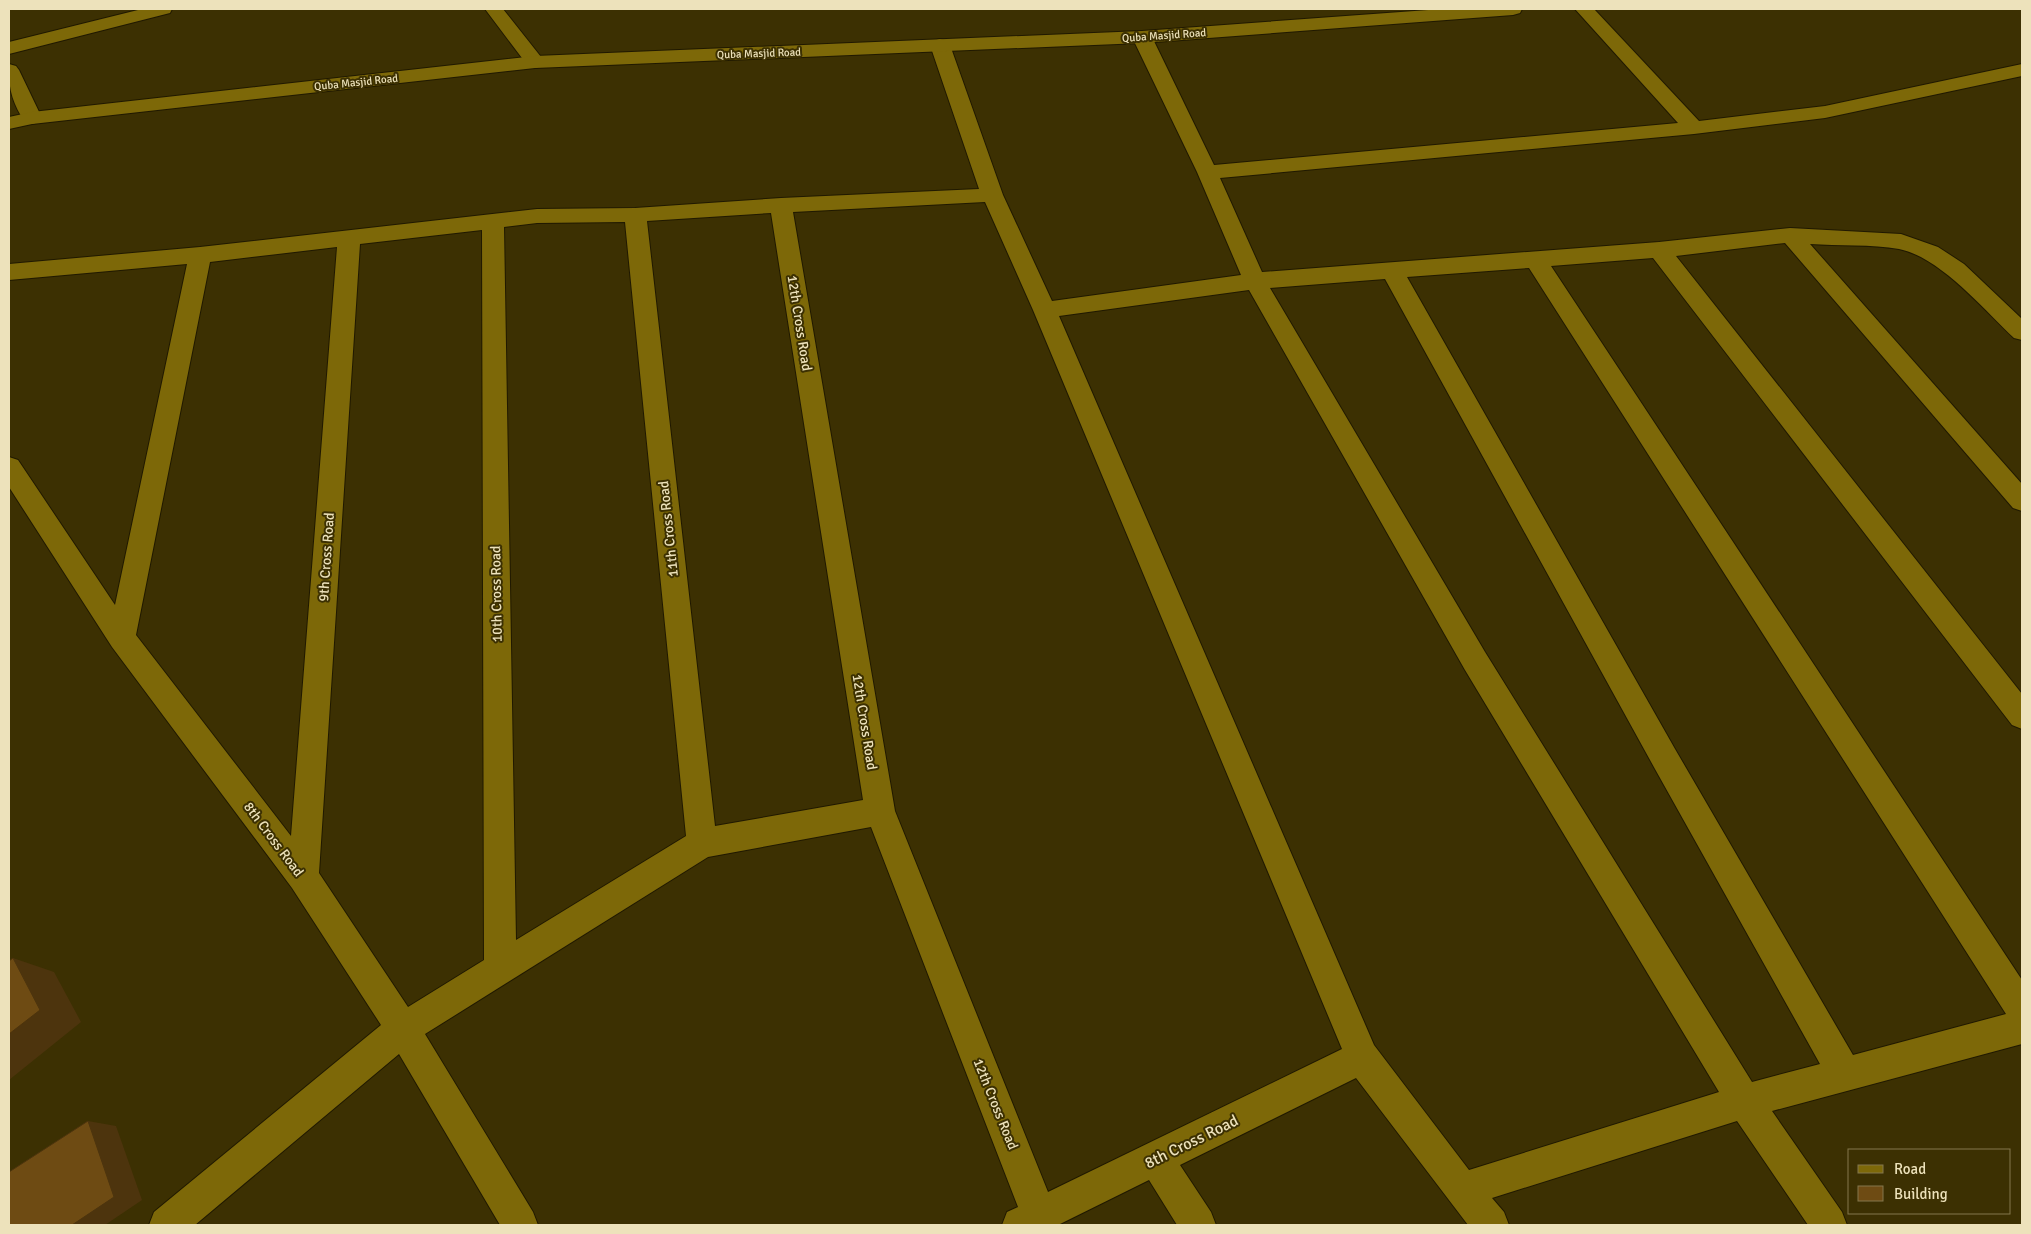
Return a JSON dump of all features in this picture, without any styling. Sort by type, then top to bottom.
[{"type":"street","points":[[9,48],[163,9]]},
{"type":"street","points":[[494,9],[535,62]]},
{"type":"street","name":"Quba Masjid Road","points":[[9,122],[535,62],[1142,37],[1420,12],[1513,9]]},
{"type":"street","points":[[1584,9],[1694,128]]},
{"type":"street","points":[[1142,37],[1207,172],[1255,282],[1475,661],[1744,1100],[1829,1225]]},
{"type":"street","points":[[940,45],[992,195],[1045,310],[1362,1057],[1462,1190],[1491,1225]]},
{"type":"street","points":[[9,70],[32,118]]},
{"type":"street","points":[[1207,172],[1694,128],[1825,112],[2022,70]]},
{"type":"street","points":[[9,272],[200,255],[537,216],[635,215],[781,205],[992,195]]},
{"type":"street","name":"12th Cross Road","points":[[781,205],[880,811],[1030,1220]]},
{"type":"street","name":"11th Cross Road","points":[[635,215],[702,843]]},
{"type":"street","name":"10th Cross Road","points":[[493,221],[500,968]]},
{"type":"street","points":[[1045,310],[1255,282],[1659,250],[1790,235],[1901,242],[1930,252],[1956,270],[2022,332]]},
{"type":"street","points":[[1790,235],[2022,500]]},
{"type":"street","name":"9th Cross Road","points":[[303,877],[349,238]]},
{"type":"street","points":[[1659,250],[2022,716]]},
{"type":"street","points":[[122,638],[200,255]]},
{"type":"street","points":[[1535,260],[2022,1009]]},
{"type":"street","points":[[1392,271],[1660,750],[1845,1074]]},
{"type":"street","points":[[1997,308],[2022,302]]},
{"type":"street","name":"8th Cross Road","points":[[9,467],[122,638],[303,877],[403,1029],[520,1225]]},
{"type":"street","points":[[167,1225],[403,1029],[702,843],[880,811]]},
{"type":"street","points":[[1462,1190],[1744,1100],[2022,1027]]},
{"type":"street","name":"8th Cross Road","points":[[1030,1220],[1362,1057]]},
{"type":"street","points":[[1156,1158],[1198,1225]]},
{"type":"building","points":[[13,958],[40,1010],[9,1034],[9,961]]},
{"type":"building","points":[[88,1121],[114,1197],[72,1225],[9,1225],[9,1172]]}]
